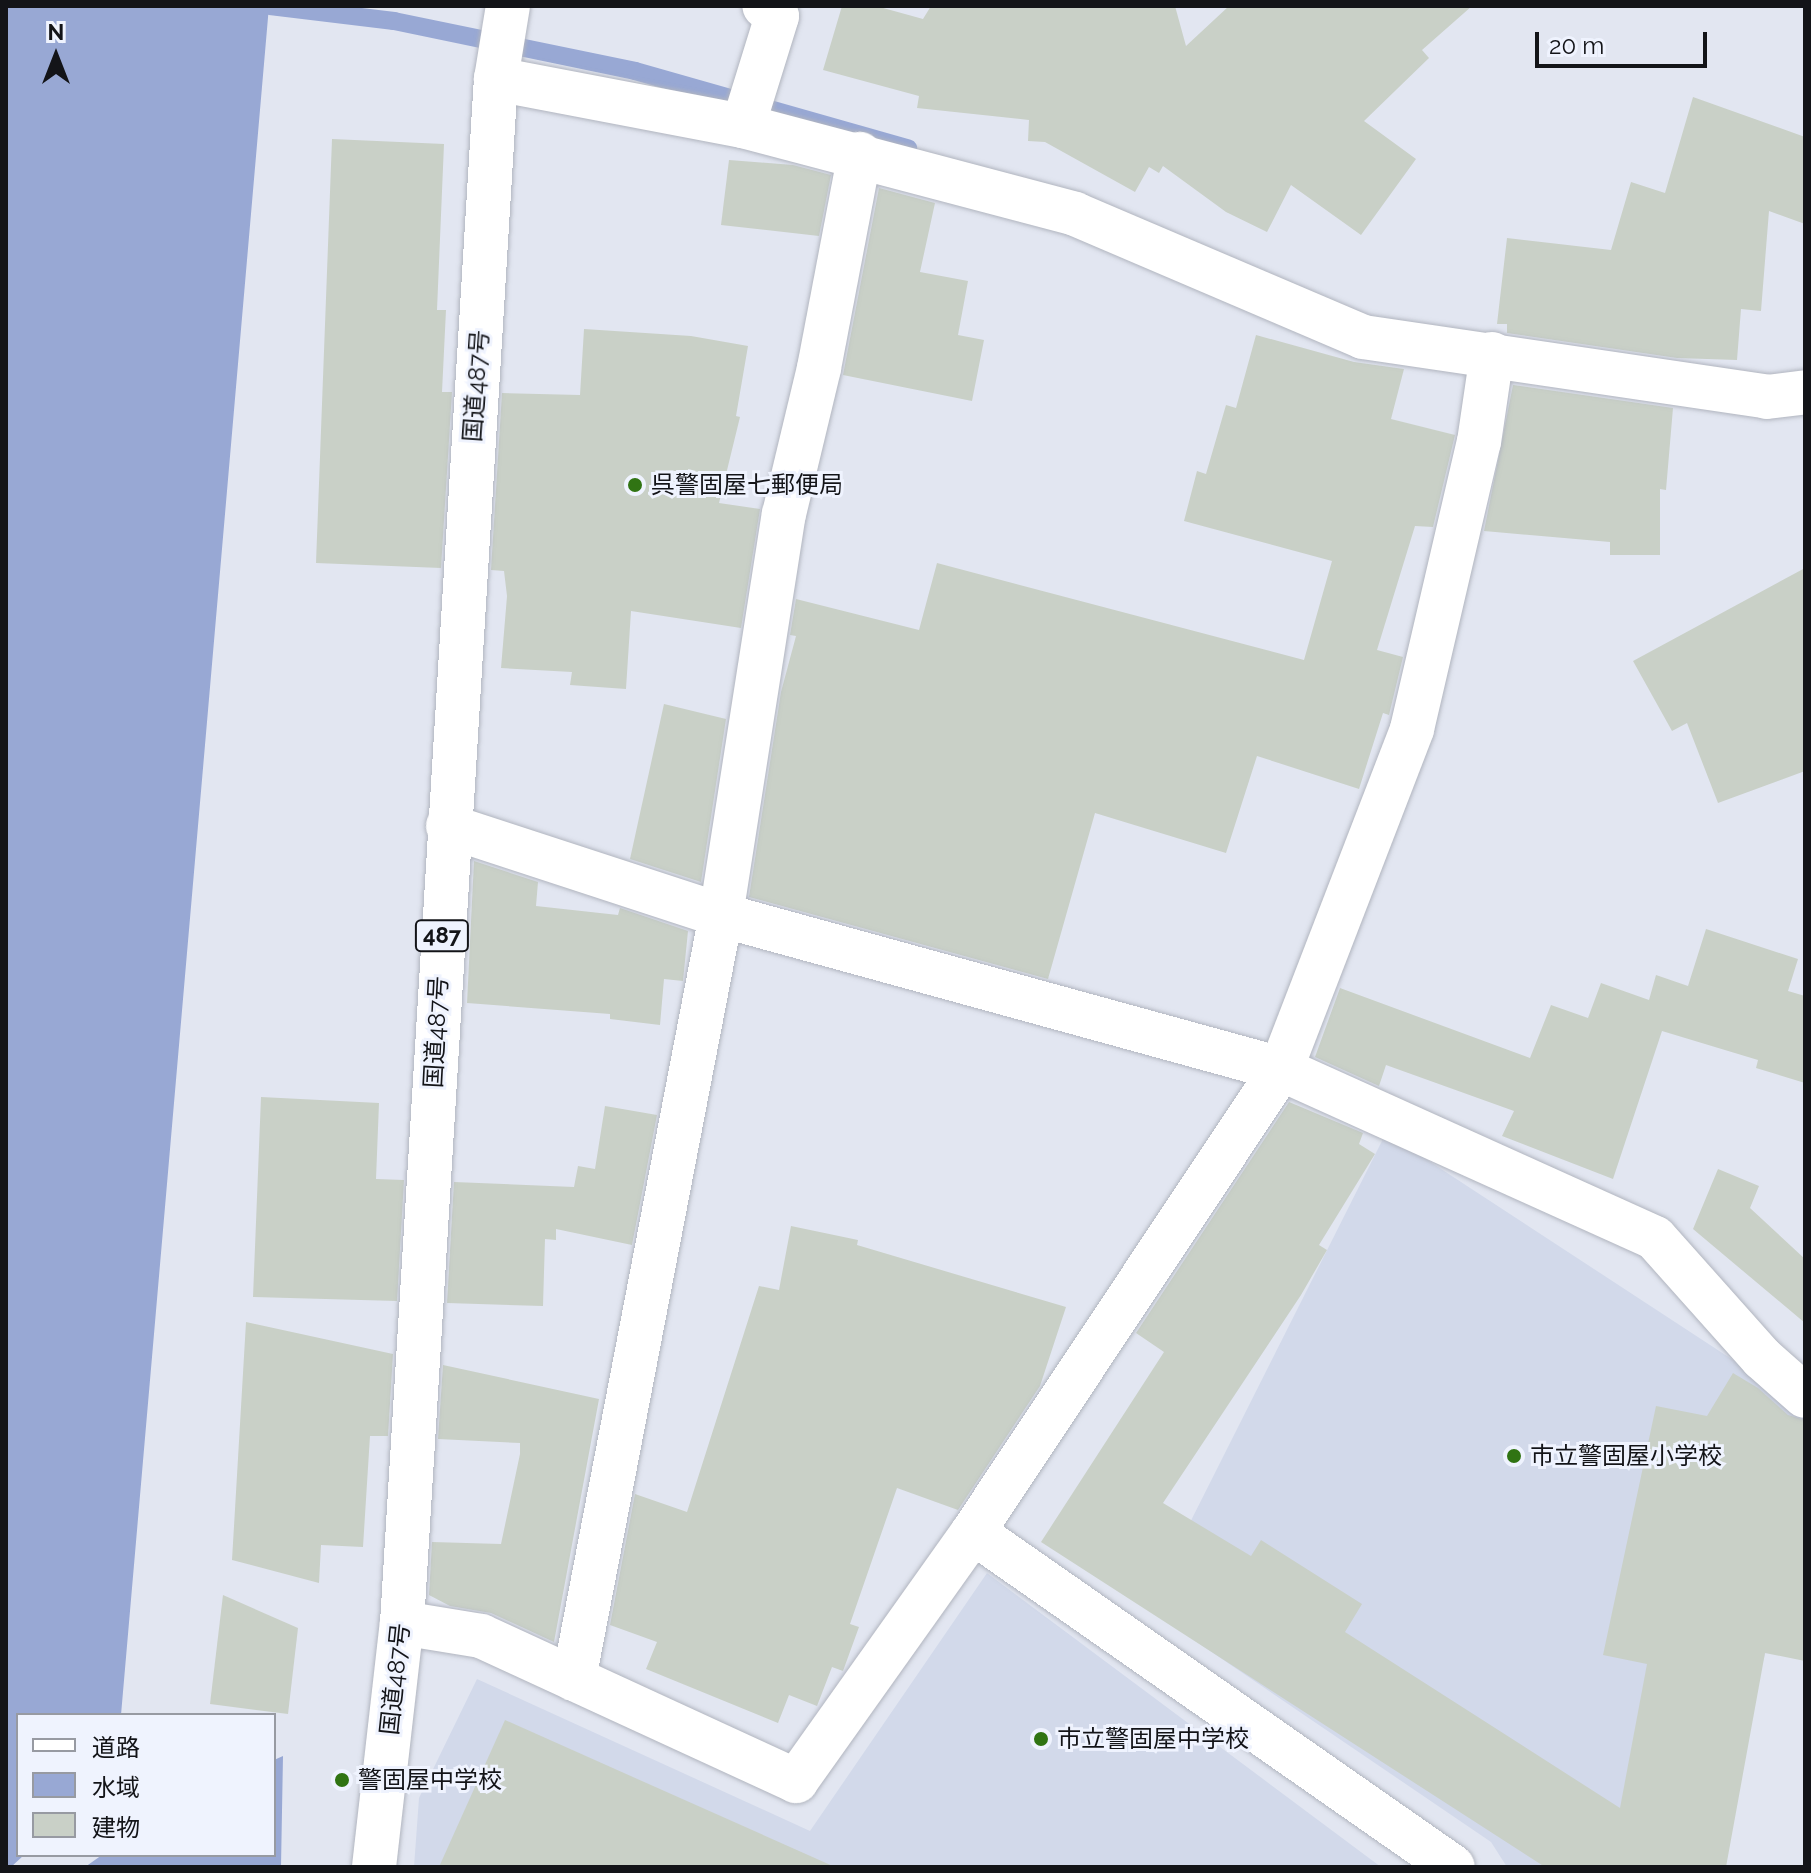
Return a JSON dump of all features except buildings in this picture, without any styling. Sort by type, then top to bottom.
[{"type":"main road","name":"国道487号","points":[[374,1867],[402,1623],[448,826],[496,79],[508,6]]},
{"type":"main road","points":[[743,126],[777,16],[764,6]]},
{"type":"main road","points":[[496,79],[743,126],[860,154],[1075,214],[1363,337],[1767,397],[1805,392]]},
{"type":"main road","points":[[574,1679],[721,915],[784,514],[819,368],[860,154]]},
{"type":"main road","points":[[402,1623],[481,1636],[796,1781],[973,1532],[1281,1069],[1412,729],[1479,442],[1492,354]]},
{"type":"main road","points":[[448,826],[721,915],[1281,1069],[1655,1238],[1762,1358],[1805,1396]]},
{"type":"main road","points":[[973,1532],[1453,1867]]},
{"type":"shaded area","name":"市立警固屋小学校","points":[[1386,1133],[1805,1407],[1805,1505],[1708,1867],[1507,1867],[1491,1842],[1147,1608]]},
{"type":"shaded area","name":"市立警固屋中学校","points":[[987,1573],[1381,1867],[414,1867],[419,1798],[477,1679],[810,1831]]},
{"type":"water","points":[[6,6],[269,6],[121,1713],[16,1713],[16,1857],[22,1857],[11,1867],[6,1867]]},
{"type":"water","points":[[283,1756],[281,1867],[85,1867],[99,1857],[276,1857],[276,1759]]},
{"type":"waterway","points":[[270,6],[394,21],[635,71],[908,148]]},
{"type":"place","name":"呉警固屋七郵便局","points":[[635,485]]},
{"type":"place","name":"市立警固屋小学校","points":[[1514,1456]]},
{"type":"place","name":"市立警固屋中学校","points":[[1041,1739]]},
{"type":"place","name":"警固屋中学校","points":[[342,1780]]}]
